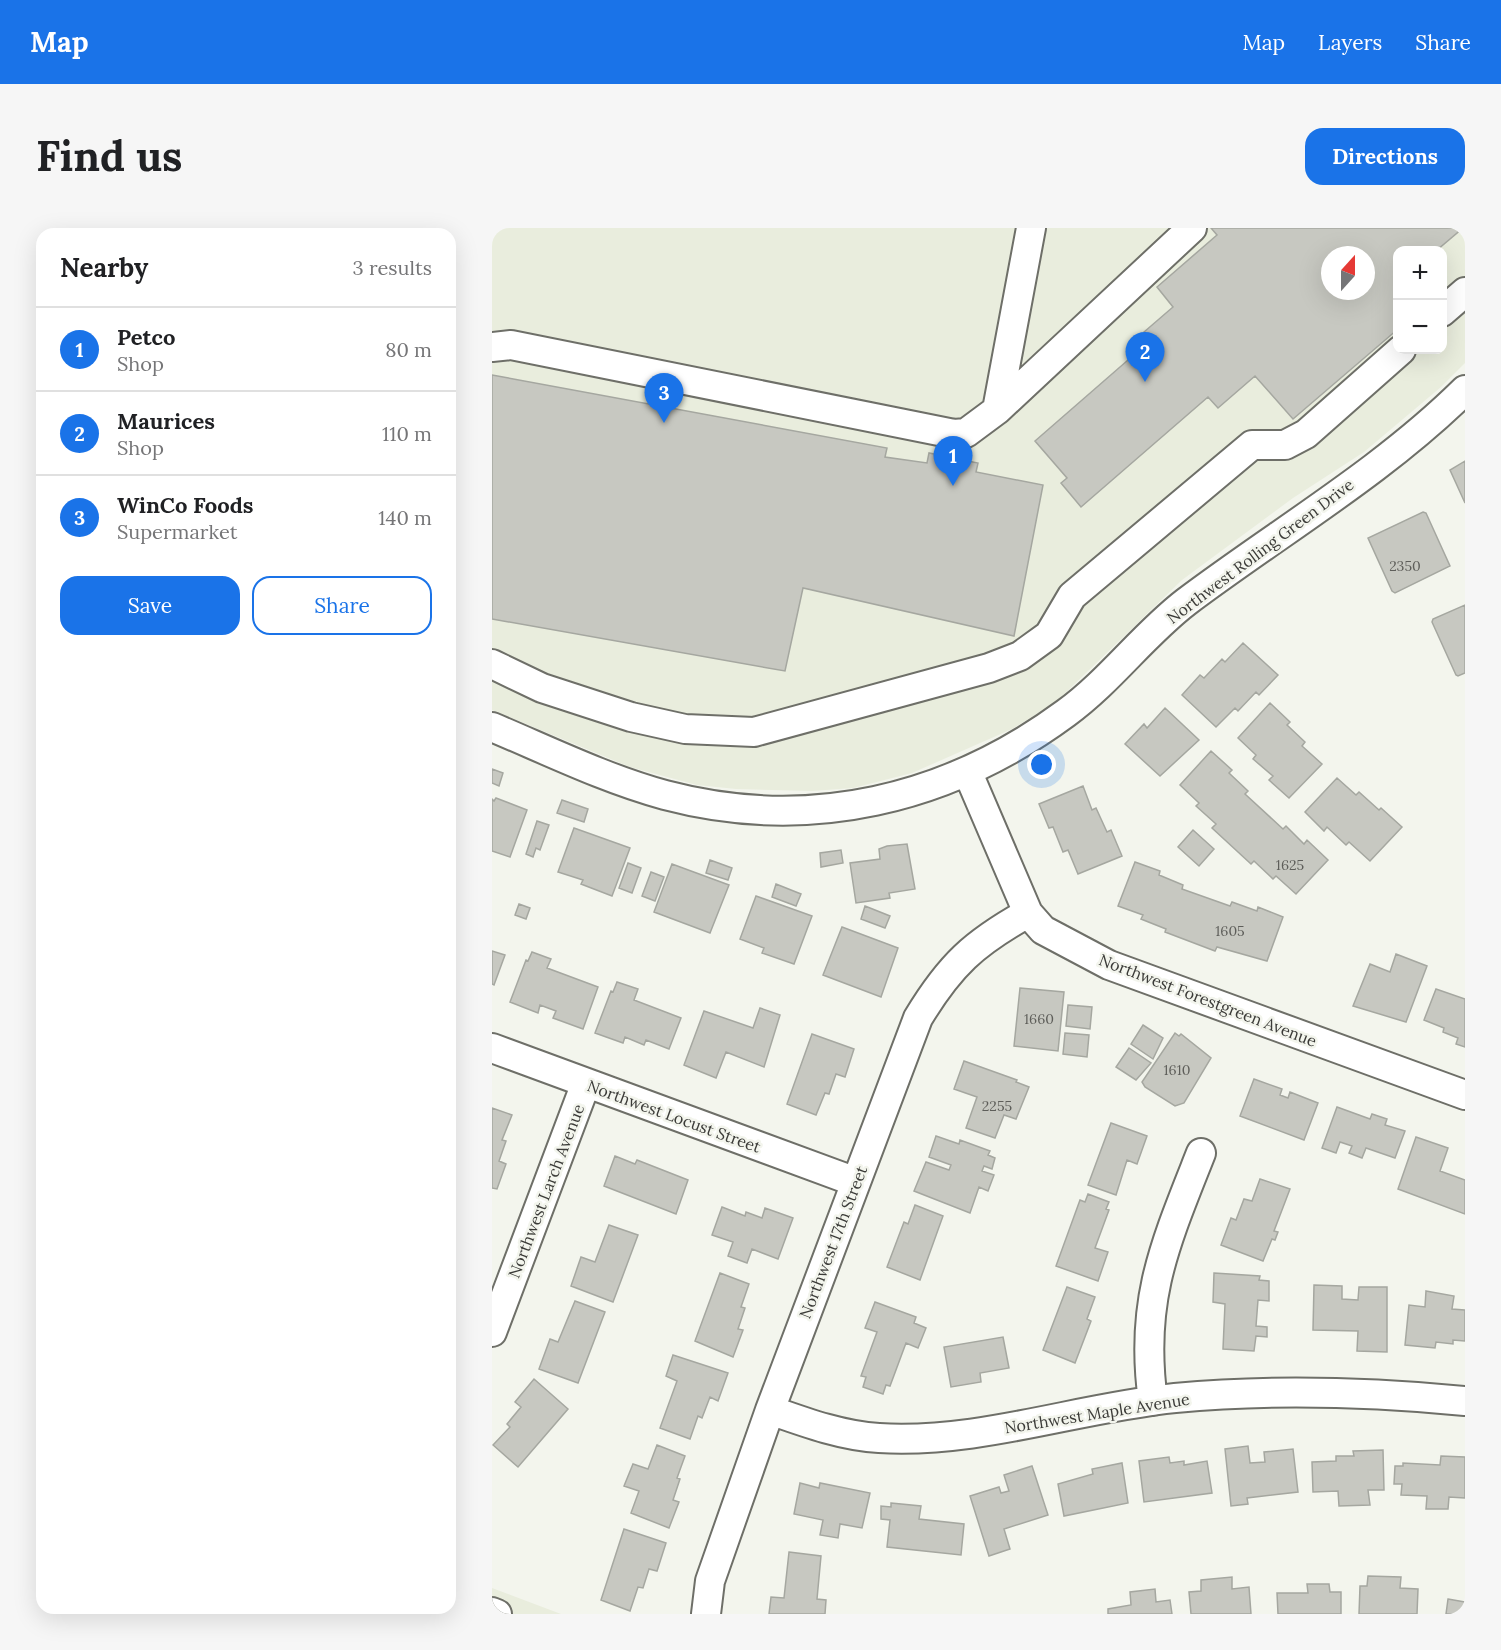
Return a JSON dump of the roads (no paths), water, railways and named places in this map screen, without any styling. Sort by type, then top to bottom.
[{"type":"street","points":[[997,410],[1031,228]]},
{"type":"street","points":[[492,347],[511,345],[954,434],[966,433],[997,410],[1192,228]]},
{"type":"street","points":[[1447,308],[1465,292]]},
{"type":"street","points":[[492,664],[542,688],[631,717],[685,729],[754,732],[989,668],[1020,656],[1049,635],[1072,596],[1252,446],[1286,445],[1306,434],[1396,354]]},
{"type":"street","name":"Northwest Rolling Green Drive","points":[[968,773],[1036,735],[1070,711],[1184,604],[1379,463],[1465,390]]},
{"type":"street","points":[[492,727],[620,780],[664,795],[704,804],[756,810],[846,807],[882,800],[968,773]]},
{"type":"street","name":"Northwest Forestgreen Avenue","points":[[968,773],[1028,913],[1042,930],[1109,965],[1465,1095]]},
{"type":"street","name":"Northwest 17th Street","points":[[706,1614],[710,1581],[770,1410],[918,1018],[938,984],[975,946],[1028,913]]},
{"type":"street","name":"Northwest Locust Street","points":[[492,1048],[856,1182]]},
{"type":"street","name":"Northwest Larch Avenue","points":[[492,1332],[586,1083]]},
{"type":"street","points":[[1153,1401],[1148,1338],[1151,1304],[1162,1252],[1201,1153]]},
{"type":"street","name":"Northwest Maple Avenue","points":[[770,1410],[828,1428],[868,1436],[933,1439],[970,1435],[1153,1401],[1261,1393],[1380,1394],[1465,1401]]},
{"type":"street","points":[[492,1612],[497,1614]]},
{"type":"place","name":"Maurices","points":[[1145,382]]},
{"type":"place","name":"WinCo Foods","points":[[664,423]]},
{"type":"place","name":"Petco","points":[[953,486]]}]
